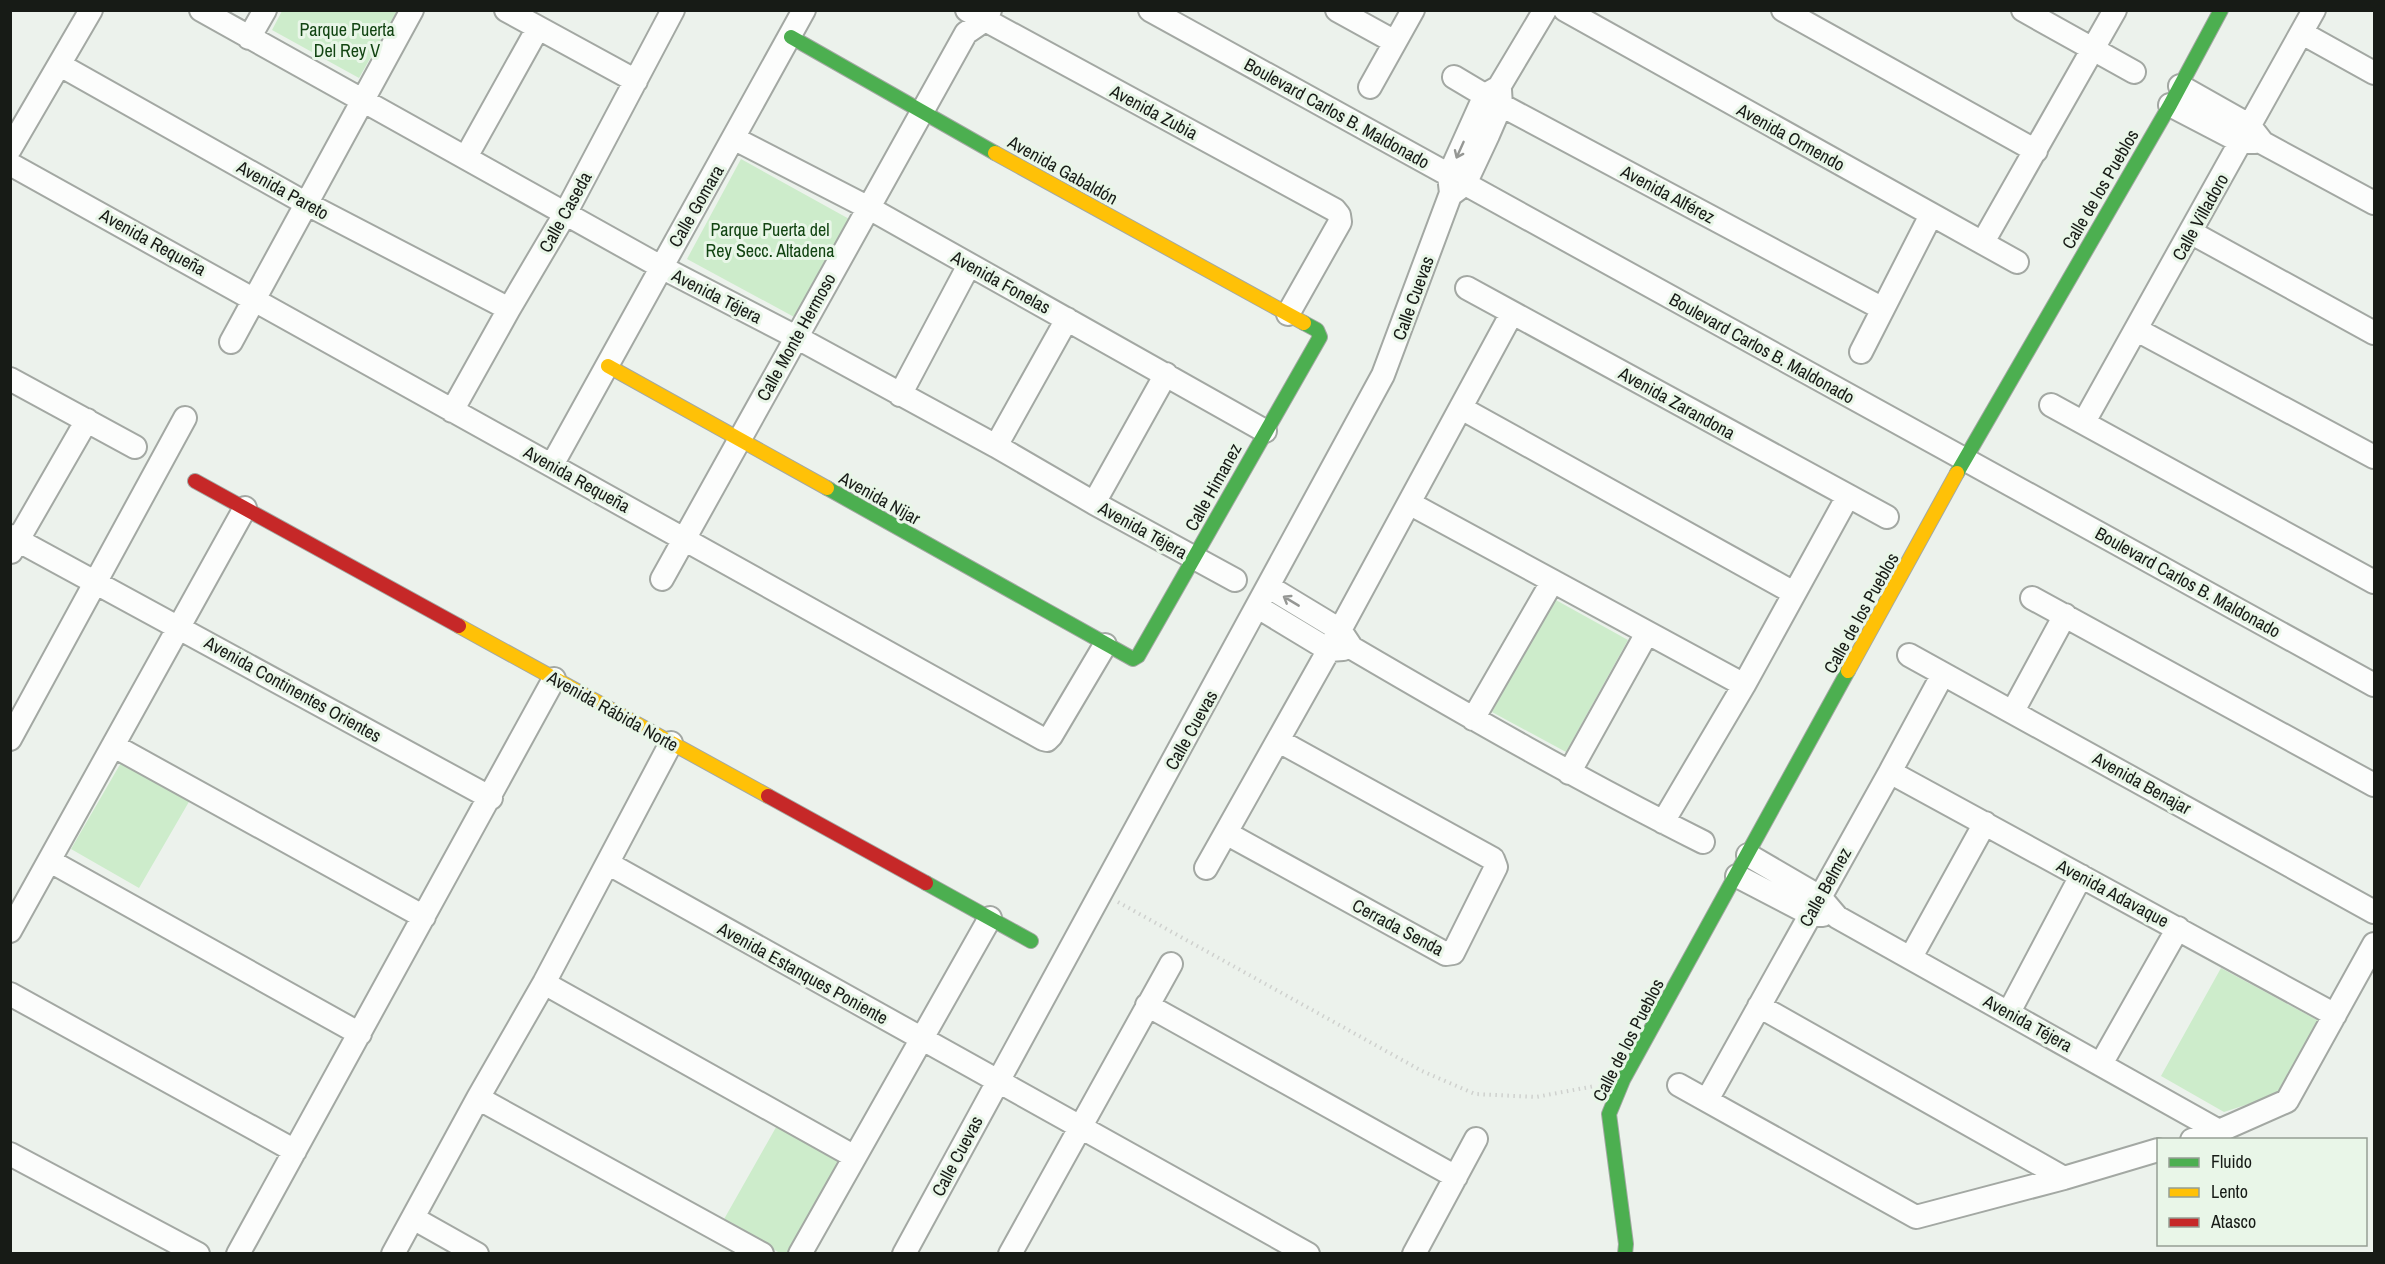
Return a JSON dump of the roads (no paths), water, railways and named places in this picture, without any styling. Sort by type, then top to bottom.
[{"type":"street","points":[[10,149],[91,10]]},
{"type":"street","name":"Avenida Téjera","points":[[201,10],[661,267],[996,446],[1235,580]]},
{"type":"street","points":[[249,38],[265,10]]},
{"type":"street","points":[[231,342],[412,10]]},
{"type":"street","points":[[506,10],[636,81]]},
{"type":"street","name":"Calle Caseda","points":[[452,411],[565,214],[672,10]]},
{"type":"street","name":"Calle Gomara","points":[[552,465],[791,38],[804,10]]},
{"type":"street","name":"Boulevard Carlos B. Maldonado","points":[[1150,10],[1455,184],[1965,459],[2374,685]]},
{"type":"street","points":[[1337,10],[1395,42]]},
{"type":"street","points":[[1370,87],[1413,10]]},
{"type":"street","name":"Calle Cuevas","points":[[904,1254],[1383,375],[1455,184],[1495,96],[1545,10]]},
{"type":"street","name":"Avenida Ormendo","points":[[1565,10],[2017,262]]},
{"type":"street","points":[[1783,10],[2036,151]]},
{"type":"street","points":[[2023,10],[2134,72]]},
{"type":"street","points":[[1983,242],[2115,10]]},
{"type":"street","name":"Calle de los Pueblos","points":[[1625,1254],[1626,1244],[1609,1114],[1623,1080],[1965,459],[2175,95],[2221,10]]},
{"type":"street","name":"Calle Villadoro","points":[[2084,422],[2192,233],[2251,136],[2314,10]]},
{"type":"street","name":"Calle Monte Hermoso","points":[[662,579],[975,17]]},
{"type":"street","name":"Avenida Zubia","points":[[975,17],[1340,215],[1340,222],[1288,314]]},
{"type":"street","points":[[466,157],[538,28]]},
{"type":"street","points":[[2302,33],[2374,73]]},
{"type":"street","name":"Avenida Gabaldón","points":[[791,38],[921,113],[1320,332]]},
{"type":"street","name":"Avenida Pareto","points":[[60,66],[307,204],[509,309]]},
{"type":"street","name":"Avenida Alférez","points":[[1454,77],[1495,96],[1883,309]]},
{"type":"street","points":[[2175,95],[2374,203]]},
{"type":"street","name":"Avenida Fonelas","points":[[735,139],[869,208],[1265,431]]},
{"type":"street","name":"Avenida Requeña","points":[[10,164],[255,298],[452,411],[1043,739],[1047,740],[1051,736],[1105,645]]},
{"type":"street","points":[[1861,352],[1931,215]]},
{"type":"street","points":[[2192,233],[2374,333]]},
{"type":"street","points":[[900,394],[969,265]]},
{"type":"street","name":"Avenida Zarandona","points":[[1467,288],[1887,517]]},
{"type":"street","points":[[1206,868],[1279,741],[1341,643],[1409,503],[1512,313]]},
{"type":"street","points":[[996,446],[1067,319]]},
{"type":"street","points":[[2137,330],[2374,457]]},
{"type":"street","name":"Calle Himanez","points":[[1136,659],[1320,337],[1320,332]]},
{"type":"street","name":"Avenida Nijar","points":[[608,366],[1105,645],[1136,659]]},
{"type":"street","points":[[1094,503],[1166,374]]},
{"type":"street","points":[[10,379],[135,447]]},
{"type":"street","points":[[2051,405],[2374,582]]},
{"type":"street","points":[[1461,408],[1794,593]]},
{"type":"street","points":[[10,739],[185,418]]},
{"type":"street","points":[[13,543],[87,420]]},
{"type":"street","name":"Avenida Rábida Norte","points":[[195,481],[1031,941]]},
{"type":"street","points":[[1663,822],[1744,685],[1848,496]]},
{"type":"street","points":[[1409,503],[1744,685]]},
{"type":"street","points":[[10,931],[245,508]]},
{"type":"street","name":"Avenida Continentes Orientes","points":[[13,543],[95,582],[180,627],[490,798]]},
{"type":"street","points":[[1473,719],[1552,582]]},
{"type":"street","points":[[1264,597],[1569,773],[1702,842]]},
{"type":"street","points":[[2032,598],[2374,785]]},
{"type":"street","points":[[2013,711],[2065,615]]},
{"type":"street","points":[[1569,773],[1647,633]]},
{"type":"street","name":"Avenida Benajar","points":[[1909,655],[2374,912]]},
{"type":"street","name":"Calle Belmez","points":[[1707,1100],[1943,674]]},
{"type":"street","points":[[238,1254],[555,679]]},
{"type":"street","name":"Cerrada Senda","points":[[1226,833],[1446,954],[1453,953],[1496,867],[1493,859],[1279,741]]},
{"type":"street","points":[[393,1254],[609,864],[671,743]]},
{"type":"street","points":[[114,746],[424,917]]},
{"type":"street","name":"Avenida Adavaque","points":[[1890,772],[2335,1015]]},
{"type":"street","points":[[1911,957],[1984,823]]},
{"type":"street","name":"Avenida Téjera","points":[[1748,855],[1815,906]]},
{"type":"street","points":[[50,861],[360,1034]]},
{"type":"street","name":"Avenida Estanques Poniente","points":[[609,864],[922,1039],[999,1079],[1308,1254]]},
{"type":"street","name":"Avenida Téjera","points":[[1737,876],[1815,906],[1837,917],[2219,1131]]},
{"type":"street","points":[[2009,1012],[2081,876]]},
{"type":"street","points":[[800,1254],[990,918]]},
{"type":"street","points":[[2101,1064],[2178,928]]},
{"type":"street","points":[[2198,1138],[2283,1104],[2291,1096],[2374,944]]},
{"type":"street","points":[[1019,1250],[1081,1126],[1171,964]]},
{"type":"street","points":[[544,983],[855,1157]]},
{"type":"street","points":[[10,994],[295,1151]]},
{"type":"street","points":[[1147,1005],[1456,1177]]},
{"type":"street","points":[[1758,1006],[2064,1178]]},
{"type":"street","points":[[1679,1086],[1910,1216],[1920,1216],[2064,1178],[2157,1150]]},
{"type":"street","points":[[478,1098],[762,1254]]},
{"type":"street","points":[[1414,1254],[1476,1140]]},
{"type":"street","points":[[10,1154],[198,1254]]},
{"type":"street","points":[[413,1218],[477,1254]]},
{"type":"park label","name":"Parque Puerta Del Rey V","points":[[347,39]]},
{"type":"park label","name":"Parque Puerta del Rey Secc. Altadena","points":[[770,239]]}]
